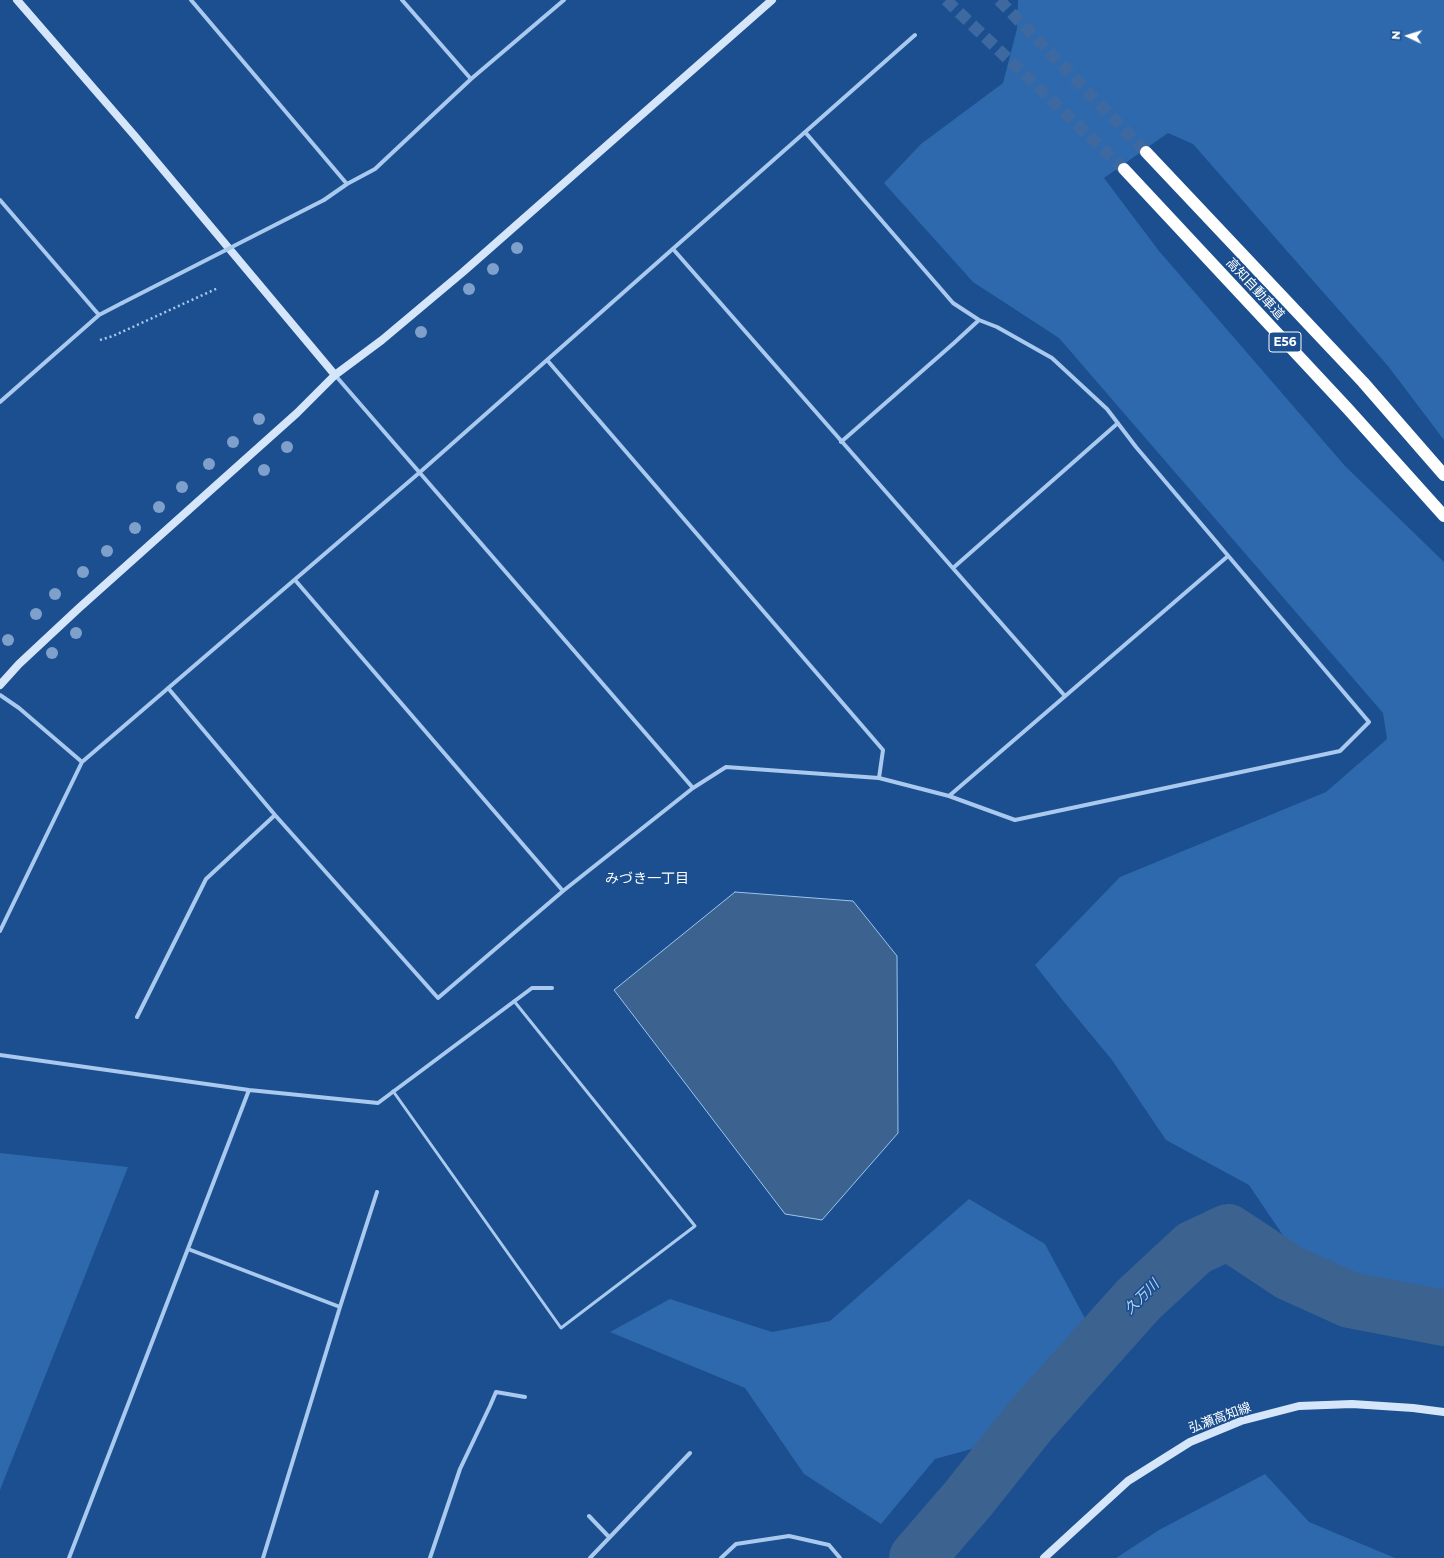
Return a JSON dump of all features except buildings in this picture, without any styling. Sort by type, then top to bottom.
[{"type":"highway","name":"高知自動車道","points":[[1146,152],[1363,382],[1444,475]]},
{"type":"highway","name":"高知自動車道","points":[[1124,169],[1348,409],[1444,516]]},
{"type":"street","points":[[17,0],[134,134],[335,376],[694,788]]},
{"type":"street","points":[[191,0],[348,184]]},
{"type":"street","points":[[402,0],[471,79]]},
{"type":"street","points":[[0,402],[100,316],[122,303],[324,200],[374,169],[471,79],[564,0]]},
{"type":"street","points":[[0,685],[19,664],[79,608],[297,413],[335,376],[382,340],[463,272],[772,0]]},
{"type":"street","points":[[0,931],[82,762],[419,473],[915,35]]},
{"type":"street","points":[[168,688],[275,815],[438,998],[564,891],[694,788],[726,767],[879,778],[949,796],[1015,820],[1340,752],[1369,722],[1106,409],[1052,358],[997,327],[978,320],[953,303],[805,132]]},
{"type":"street","points":[[0,200],[100,316]]},
{"type":"street","points":[[673,249],[1065,696]]},
{"type":"street","points":[[842,442],[978,320]]},
{"type":"street","points":[[547,360],[883,750],[879,778]]},
{"type":"street","points":[[953,568],[1118,423]]},
{"type":"street","points":[[949,796],[1228,556]]},
{"type":"street","points":[[295,580],[564,891]]},
{"type":"street","points":[[0,695],[19,708],[82,762]]},
{"type":"street","points":[[137,1017],[206,879],[275,815]]},
{"type":"street","points":[[0,1055],[249,1090],[378,1103],[532,988],[552,988]]},
{"type":"street","points":[[69,1558],[249,1090]]},
{"type":"street","points":[[263,1558],[340,1306],[377,1192]]},
{"type":"street","points":[[188,1249],[340,1306]]},
{"type":"street","points":[[430,1558],[460,1469],[496,1392],[526,1397]]},
{"type":"street","name":"弘瀬高知線","points":[[1044,1558],[1128,1481],[1190,1442],[1241,1421],[1299,1406],[1352,1404],[1414,1408],[1444,1412]]},
{"type":"street","points":[[590,1558],[690,1452]]},
{"type":"street","points":[[589,1516],[609,1538]]},
{"type":"street","points":[[721,1558],[736,1544],[789,1536],[829,1545],[840,1558]]},
{"type":"lane","points":[[393,1091],[561,1328],[695,1226],[514,1001]]},
{"type":"path","points":[[113,336],[218,288]]},
{"type":"shaded area","points":[[1018,0],[1444,0],[1444,440],[1388,366],[1193,144],[1168,133],[1104,178],[1159,251],[1345,466],[1444,562],[1444,1300],[1429,1300],[1301,1262],[1249,1185],[1166,1140],[1112,1060],[1035,965],[1120,877],[1326,792],[1387,739],[1383,713],[1059,338],[973,282],[884,183],[921,144],[1003,83],[1017,29]]},
{"type":"shaded area","points":[[735,892],[853,901],[897,956],[898,1133],[822,1220],[785,1214],[614,990]]},
{"type":"shaded area","points":[[0,1153],[128,1167],[0,1490]]},
{"type":"shaded area","points":[[969,1199],[1045,1244],[1095,1337],[1060,1395],[986,1445],[935,1459],[881,1524],[804,1474],[745,1388],[610,1332],[670,1299],[772,1332],[830,1321]]},
{"type":"shaded area","points":[[1265,1474],[1309,1522],[1395,1558],[1116,1558],[1159,1530]]},
{"type":"waterway","name":"久万川","points":[[917,1558],[968,1499],[1030,1421],[1138,1300],[1194,1248],[1228,1232],[1290,1273],[1350,1300],[1444,1318]]},
{"type":"tunnel","points":[[946,0],[1124,169]]},
{"type":"tunnel","points":[[999,0],[1146,152]]},
{"type":"district","name":"みづき一丁目","points":[[647,879]]}]
